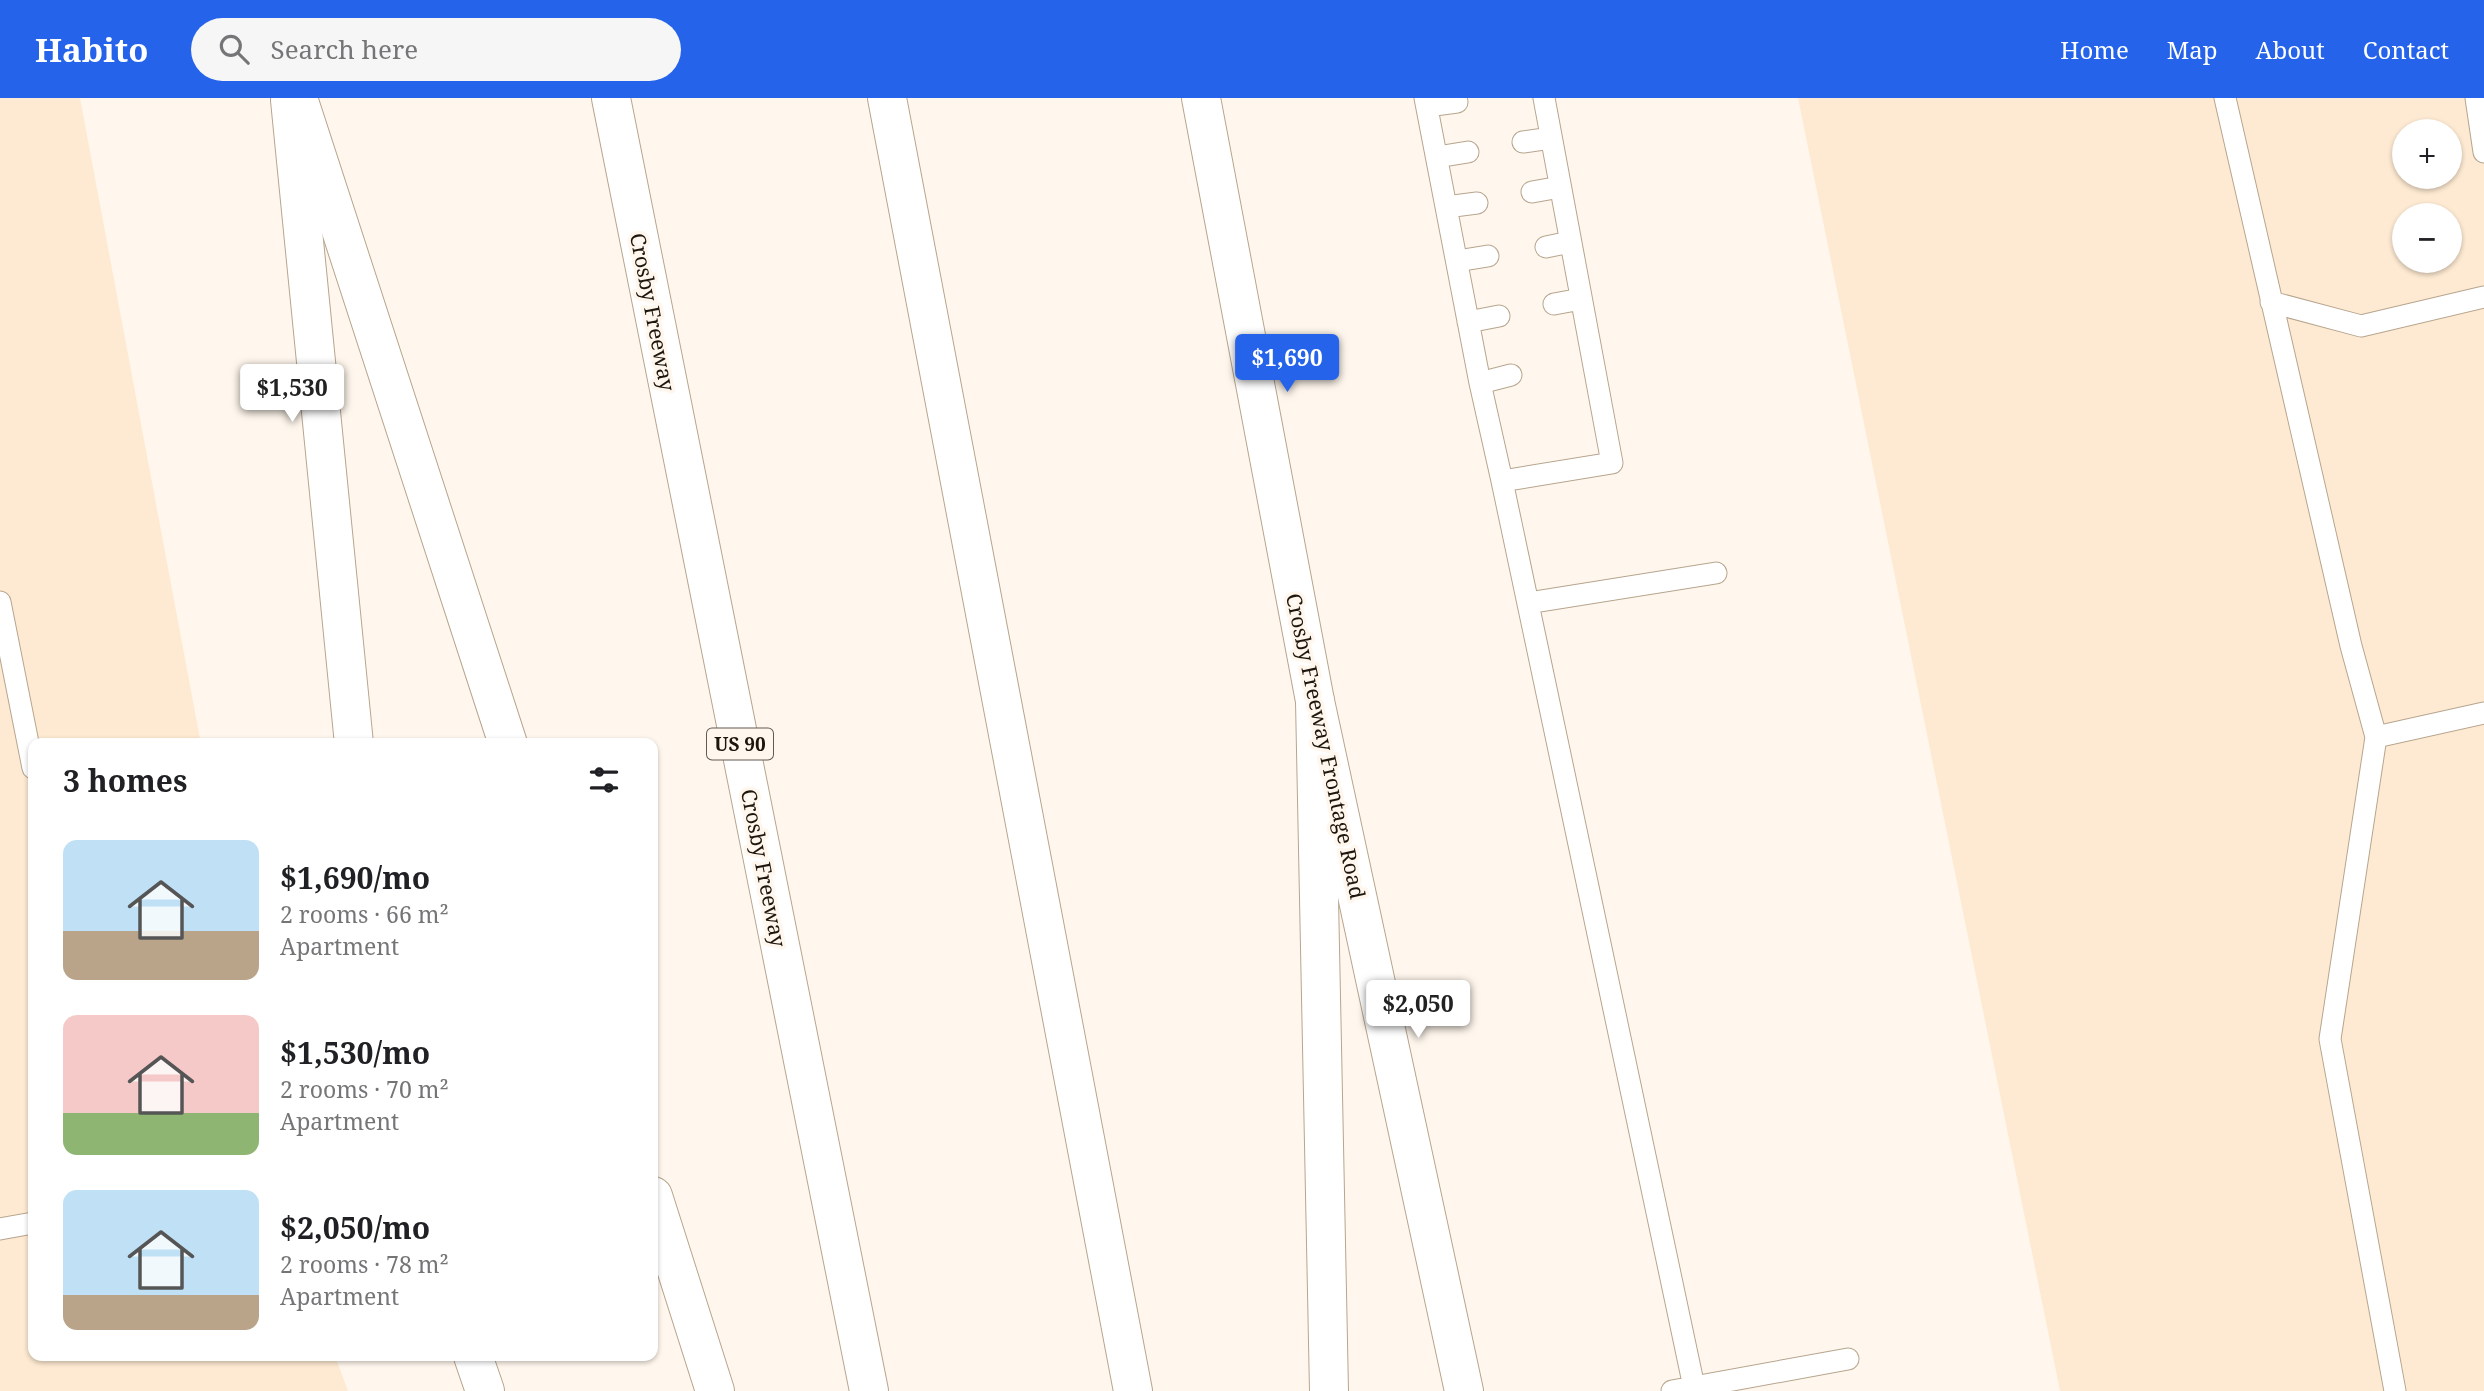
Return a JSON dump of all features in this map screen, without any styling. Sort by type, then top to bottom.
[{"type":"main road","points":[[290,98],[353,738]]},
{"type":"main road","points":[[298,98],[506,738]]},
{"type":"main road","name":"Crosby Freeway","points":[[611,98],[869,1391]]},
{"type":"main road","points":[[887,98],[1133,1391]]},
{"type":"main road","name":"Crosby Freeway Frontage Road","points":[[1201,98],[1315,701],[1464,1391]]},
{"type":"main road","points":[[1315,701],[1329,1391]]},
{"type":"main road","points":[[658,1212],[715,1391]]},
{"type":"main road","points":[[475,1361],[485,1391]]},
{"type":"lane","points":[[1502,481],[1612,463],[1581,359],[1581,299],[1544,98]]},
{"type":"lane","points":[[2225,98],[2351,646],[2376,737],[2330,1039],[2395,1391]]},
{"type":"lane","points":[[2476,98],[2484,152]]},
{"type":"lane","points":[[1457,102],[1426,102],[1480,383],[1694,1387]]},
{"type":"lane","points":[[1523,142],[1551,138]]},
{"type":"lane","points":[[1437,157],[1468,152]]},
{"type":"lane","points":[[1532,192],[1560,187]]},
{"type":"lane","points":[[1446,207],[1476,203]]},
{"type":"lane","points":[[1546,247],[1570,242]]},
{"type":"lane","points":[[1457,261],[1488,256]]},
{"type":"lane","points":[[2271,302],[2361,326],[2484,297]]},
{"type":"lane","points":[[1554,304],[1581,299]]},
{"type":"lane","points":[[1468,322],[1499,316]]},
{"type":"lane","points":[[1480,383],[1511,376]]},
{"type":"lane","points":[[1528,603],[1716,573]]},
{"type":"lane","points":[[0,602],[28,743]]},
{"type":"lane","points":[[2376,737],[2484,713]]},
{"type":"lane","points":[[0,1229],[28,1224]]},
{"type":"lane","points":[[1672,1391],[1848,1359]]},
{"type":"shaded area","points":[[0,98],[80,98],[200,738],[28,738],[28,1361],[337,1361],[348,1391],[0,1391]]},
{"type":"shaded area","points":[[1798,98],[2484,98],[2484,1391],[2060,1391]]}]
